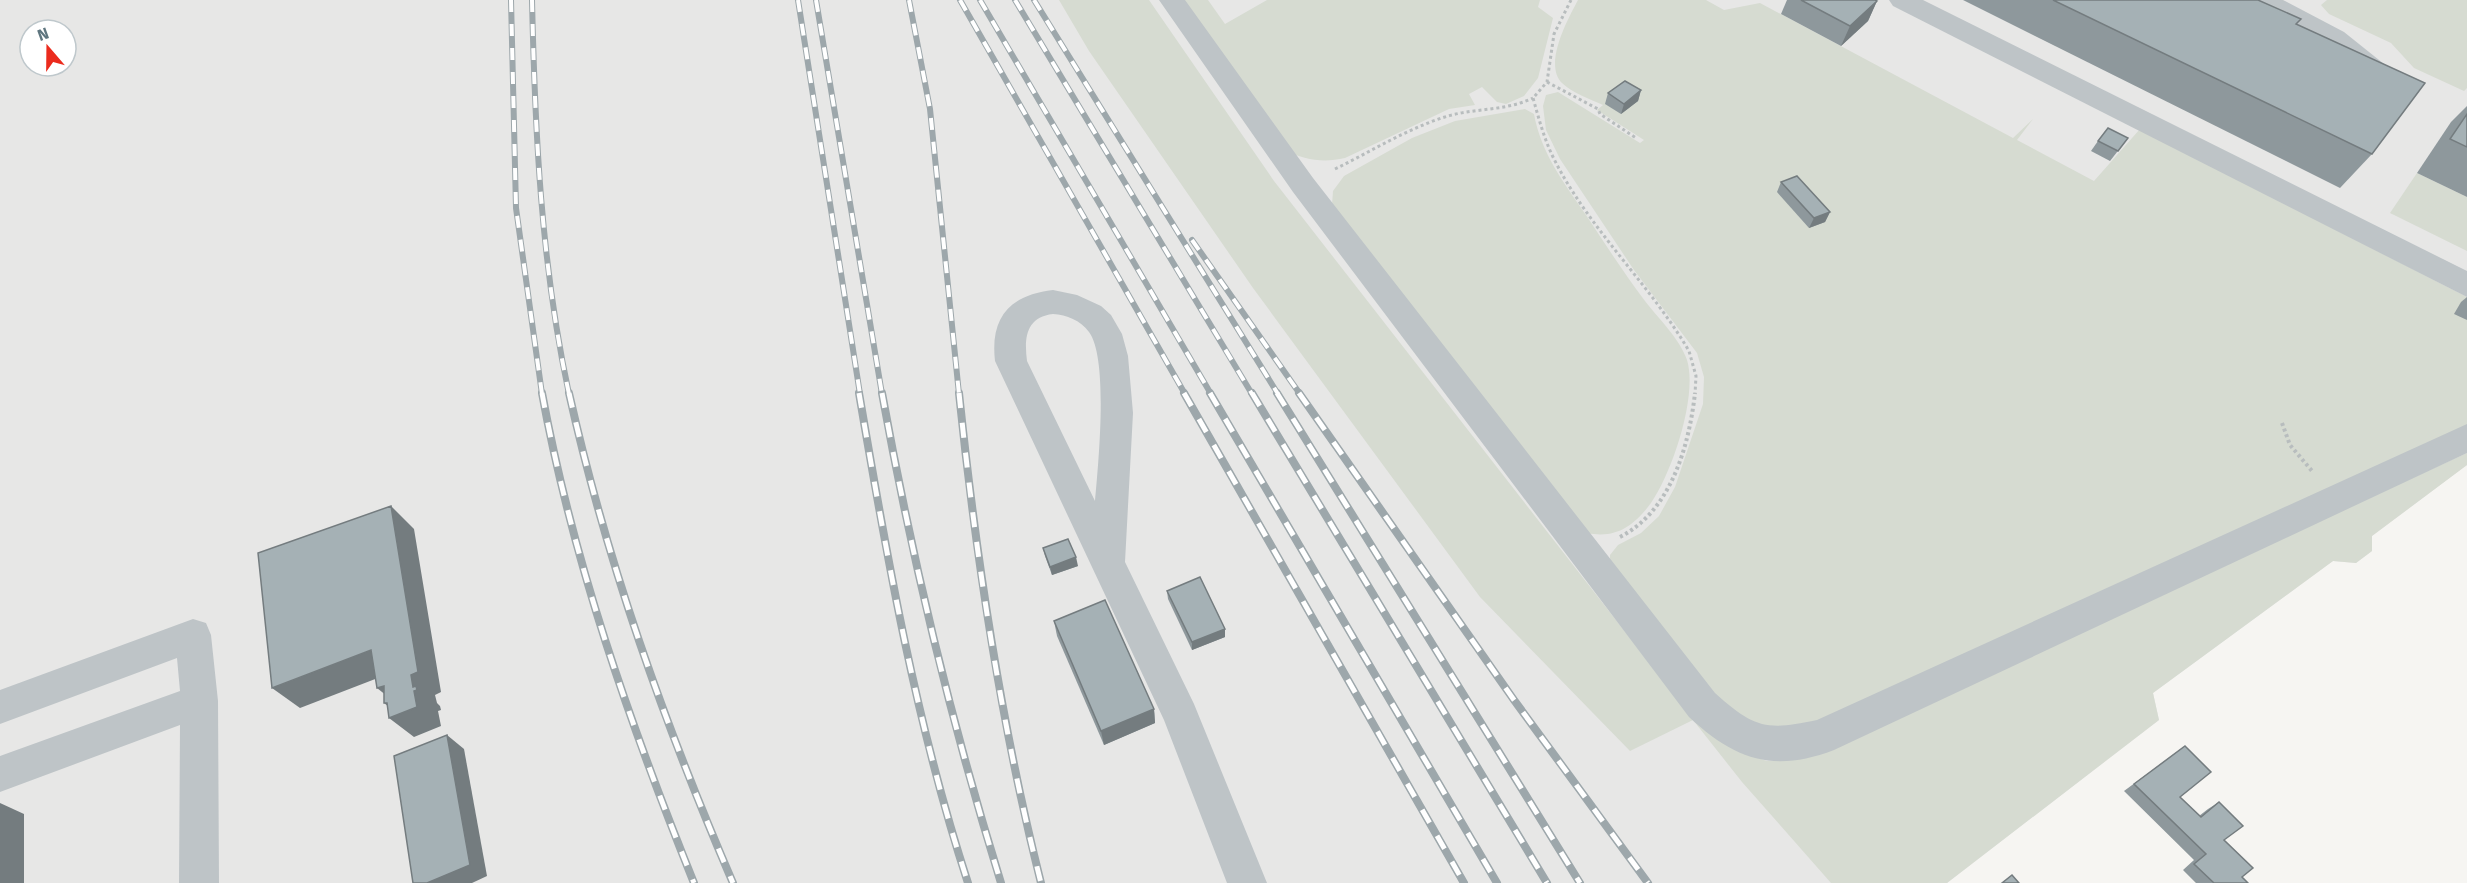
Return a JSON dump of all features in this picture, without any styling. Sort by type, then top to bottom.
[{"type":"lane","points":[[1172,0],[1303,185],[1702,705],[1726,729],[1756,743],[1784,746],[1821,737],[2467,438]]},
{"type":"lane","points":[[1902,0],[2467,285]]},
{"type":"lane","points":[[2262,0],[2334,38],[2389,84]]},
{"type":"lane","points":[[1108,561],[1116,406],[1111,347],[1100,322],[1093,314],[1073,305],[1044,303],[1026,310],[1018,317],[1010,336],[1011,361],[1022,390],[1108,561],[1181,716],[1247,883]]},
{"type":"lane","points":[[0,707],[193,635],[199,701],[199,883]]},
{"type":"lane","points":[[0,774],[199,701]]},
{"type":"path","points":[[1303,185],[1451,115],[1510,107],[1533,98],[1547,82],[1554,34],[1571,0]]},
{"type":"path","points":[[1547,82],[1598,110],[1600,114],[1636,138]]},
{"type":"path","points":[[1533,98],[1547,144],[1565,177],[1630,272],[1686,347],[1694,363],[1697,387],[1693,415],[1668,487],[1654,513],[1632,531],[1584,554]]},
{"type":"path","points":[[2282,423],[2290,445],[2310,469],[2339,496]]},
{"type":"shaded area","points":[[0,0],[2467,0],[2467,465],[2372,536],[2372,551],[2356,563],[2333,561],[2153,693],[2159,720],[1947,883],[0,883]]},
{"type":"shaded area","points":[[1059,0],[1149,0],[1274,181],[1693,719],[1737,751],[1767,761],[1797,759],[2467,453],[2467,465],[2372,536],[2372,551],[2356,563],[2333,561],[2153,693],[2159,720],[1947,883],[1831,883],[1742,782],[1693,720],[1630,751],[1480,597],[1253,288],[1089,51]]},
{"type":"shaded area","points":[[1178,0],[1208,0],[1225,24],[1267,0],[1540,0],[1538,7],[1553,18],[1538,78],[1524,96],[1506,104],[1497,102],[1482,87],[1469,94],[1475,105],[1449,109],[1345,158],[1322,160],[1299,156],[1284,150]]},
{"type":"shaded area","points":[[1578,0],[1706,0],[1724,10],[1760,3],[2013,138],[2033,119],[2017,140],[2094,181],[2140,129],[2467,297],[2467,425],[1788,738],[1722,711],[1610,567],[1610,555],[1618,545],[1641,533],[1659,516],[1675,487],[1703,404],[1704,377],[1697,353],[1634,270],[1560,159],[1546,130],[1543,106],[1546,95],[1558,92],[1640,143],[1644,140],[1597,110],[1603,105],[1571,90],[1562,83],[1557,75],[1555,65],[1559,42]]},
{"type":"shaded area","points":[[2327,0],[2467,0],[2467,88],[2464,91],[2414,68],[2391,43],[2329,14],[2321,5]]},
{"type":"shaded area","points":[[1525,109],[1534,114],[1542,142],[1562,179],[1630,280],[1674,337],[1687,360],[1689,393],[1686,413],[1675,454],[1667,473],[1651,503],[1638,518],[1624,529],[1607,534],[1587,533],[1332,205],[1333,191],[1344,176],[1412,138],[1455,121]]},
{"type":"shaded area","points":[[2417,173],[2467,197],[2467,251],[2390,213]]},
{"type":"building","points":[[1801,0],[1875,0],[1877,1],[1850,26]]},
{"type":"building","points":[[2053,0],[2258,0],[2301,19],[2296,24],[2425,83],[2372,154]]},
{"type":"building","points":[[1625,81],[1641,90],[1624,104],[1608,93]]},
{"type":"building","points":[[2467,114],[2467,147],[2450,139]]},
{"type":"building","points":[[2108,128],[2128,138],[2118,151],[2098,141]]},
{"type":"building","points":[[1797,176],[1830,212],[1814,218],[1781,182]]},
{"type":"building","points":[[391,506],[418,672],[411,675],[413,687],[416,686],[417,690],[414,691],[417,707],[389,718],[387,703],[384,703],[384,686],[377,688],[371,650],[272,688],[258,553]]},
{"type":"building","points":[[1068,539],[1076,557],[1050,567],[1043,548]]},
{"type":"building","points":[[1200,577],[1225,629],[1192,642],[1167,591]]},
{"type":"building","points":[[1105,600],[1154,709],[1101,731],[1054,621]]},
{"type":"building","points":[[447,735],[470,865],[427,883],[413,883],[394,756]]},
{"type":"building","points":[[2185,746],[2211,772],[2180,797],[2201,817],[2219,802],[2243,826],[2224,840],[2253,868],[2242,877],[2248,883],[2214,883],[2194,864],[2206,854],[2134,784]]},
{"type":"building","points":[[2012,875],[2019,883],[2002,883]]},
{"type":"railway","points":[[511,0],[516,208],[542,394]]},
{"type":"railway","points":[[532,0],[541,198],[552,296],[569,394]]},
{"type":"railway","points":[[798,0],[860,394]]},
{"type":"railway","points":[[816,0],[882,394]]},
{"type":"railway","points":[[909,0],[930,109],[959,394]]},
{"type":"railway","points":[[960,0],[1185,394]]},
{"type":"railway","points":[[980,0],[1211,394]]},
{"type":"railway","points":[[1015,0],[1252,394]]},
{"type":"railway","points":[[1034,0],[1278,394]]},
{"type":"railway","points":[[1192,240],[1300,394]]},
{"type":"railway","points":[[542,393],[570,518],[606,642],[626,703],[694,883]]},
{"type":"railway","points":[[569,393],[601,519],[639,642],[684,763],[733,883]]},
{"type":"railway","points":[[859,393],[904,640],[933,763],[968,883]]},
{"type":"railway","points":[[882,393],[906,517],[934,640],[1001,883]]},
{"type":"railway","points":[[959,393],[973,516],[991,639],[1013,761],[1041,883]]},
{"type":"railway","points":[[1184,393],[1464,883]]},
{"type":"railway","points":[[1210,393],[1497,883]]},
{"type":"railway","points":[[1252,393],[1547,883]]},
{"type":"railway","points":[[1277,393],[1580,883]]},
{"type":"railway","points":[[1299,393],[1514,700],[1648,883]]}]
